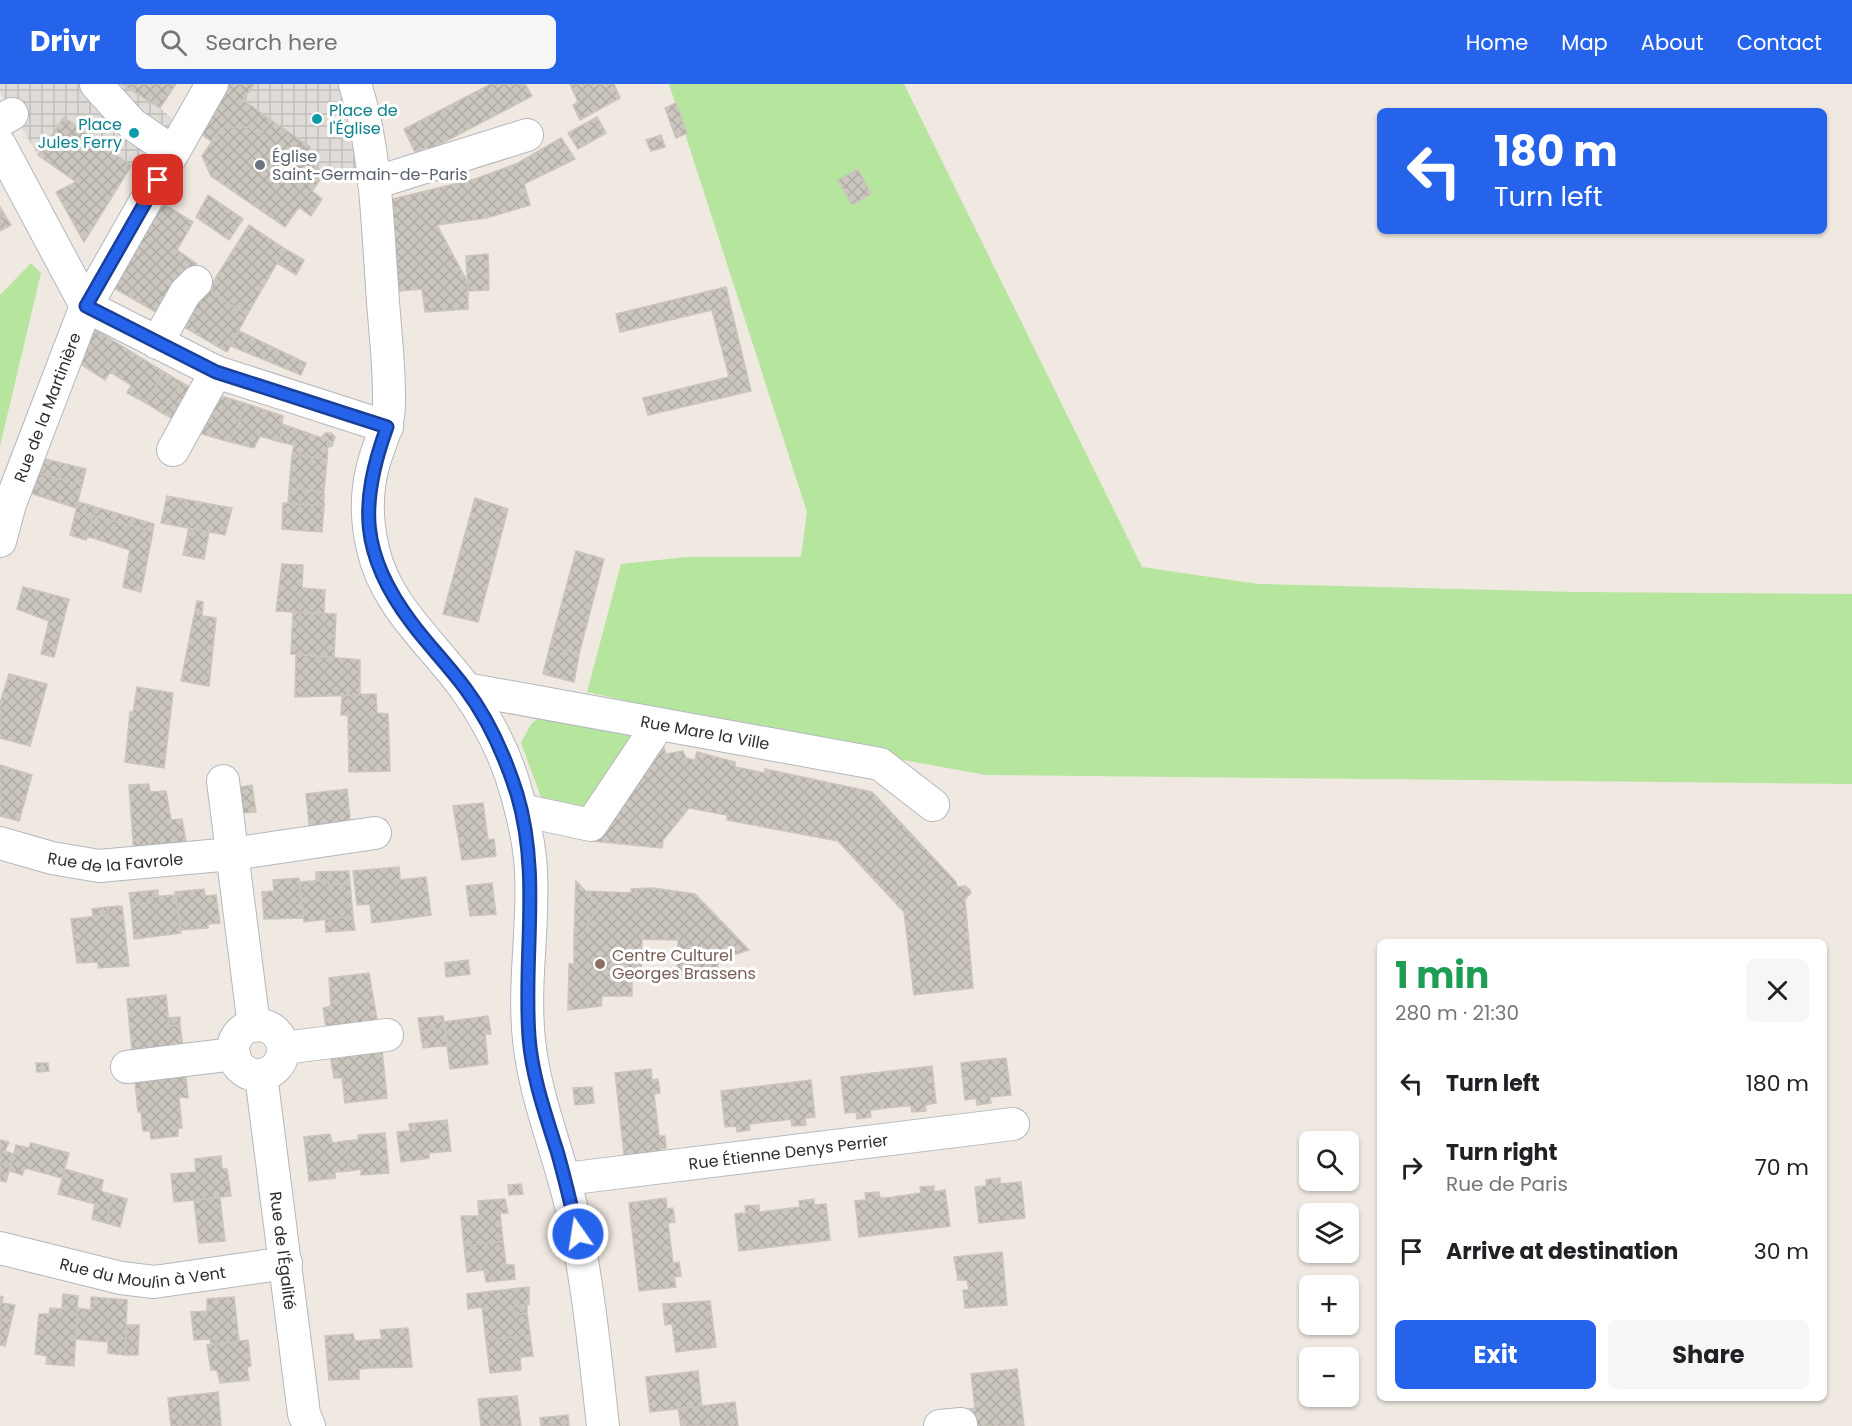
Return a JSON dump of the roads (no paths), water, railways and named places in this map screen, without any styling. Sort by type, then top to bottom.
[{"type":"street","points":[[96,84],[132,124],[173,152]]},
{"type":"street","name":"Rue de la Martinière","points":[[0,541],[10,504],[86,306],[212,84]]},
{"type":"street","points":[[355,84],[369,139],[374,183],[389,384],[387,427],[374,463],[368,496],[368,525],[374,553],[390,592],[411,623],[466,689],[495,737],[521,810],[531,871],[529,1036],[534,1076],[565,1179],[588,1298],[603,1426]]},
{"type":"street","points":[[374,183],[527,135]]},
{"type":"street","points":[[0,146],[86,306],[216,372],[387,427]]},
{"type":"street","points":[[157,343],[185,293],[196,282]]},
{"type":"street","points":[[173,450],[216,372]]},
{"type":"street","name":"Rue Mare la Ville","points":[[466,689],[880,764],[933,805]]},
{"type":"street","points":[[521,810],[591,825],[658,725]]},
{"type":"street","points":[[223,781],[254,1026]]},
{"type":"street","name":"Rue de la Favrole","points":[[0,843],[52,858],[99,866],[232,854],[375,833]]},
{"type":"street","points":[[254,1026],[270,1028],[277,1033],[283,1048],[283,1056],[275,1069],[261,1075],[246,1072],[236,1061],[234,1054],[236,1039],[240,1033],[254,1026]]},
{"type":"street","points":[[283,1048],[387,1035]]},
{"type":"street","points":[[127,1067],[234,1054]]},
{"type":"street","name":"Rue de l'Égalité","points":[[261,1075],[304,1414],[309,1426]]},
{"type":"street","name":"Rue Étienne Denys Perrier","points":[[565,1179],[1013,1124]]},
{"type":"street","name":"Rue du Moulin à Vent","points":[[0,1248],[121,1278],[154,1282],[286,1263]]},
{"type":"place","name":"Place de l'Église","points":[[317,119]]},
{"type":"place","name":"Place Jules Ferry","points":[[134,133]]},
{"type":"place","name":"Église Saint-Germain-de-Paris","points":[[260,165]]},
{"type":"place","name":"Centre Culturel Georges Brassens","points":[[600,964]]}]
